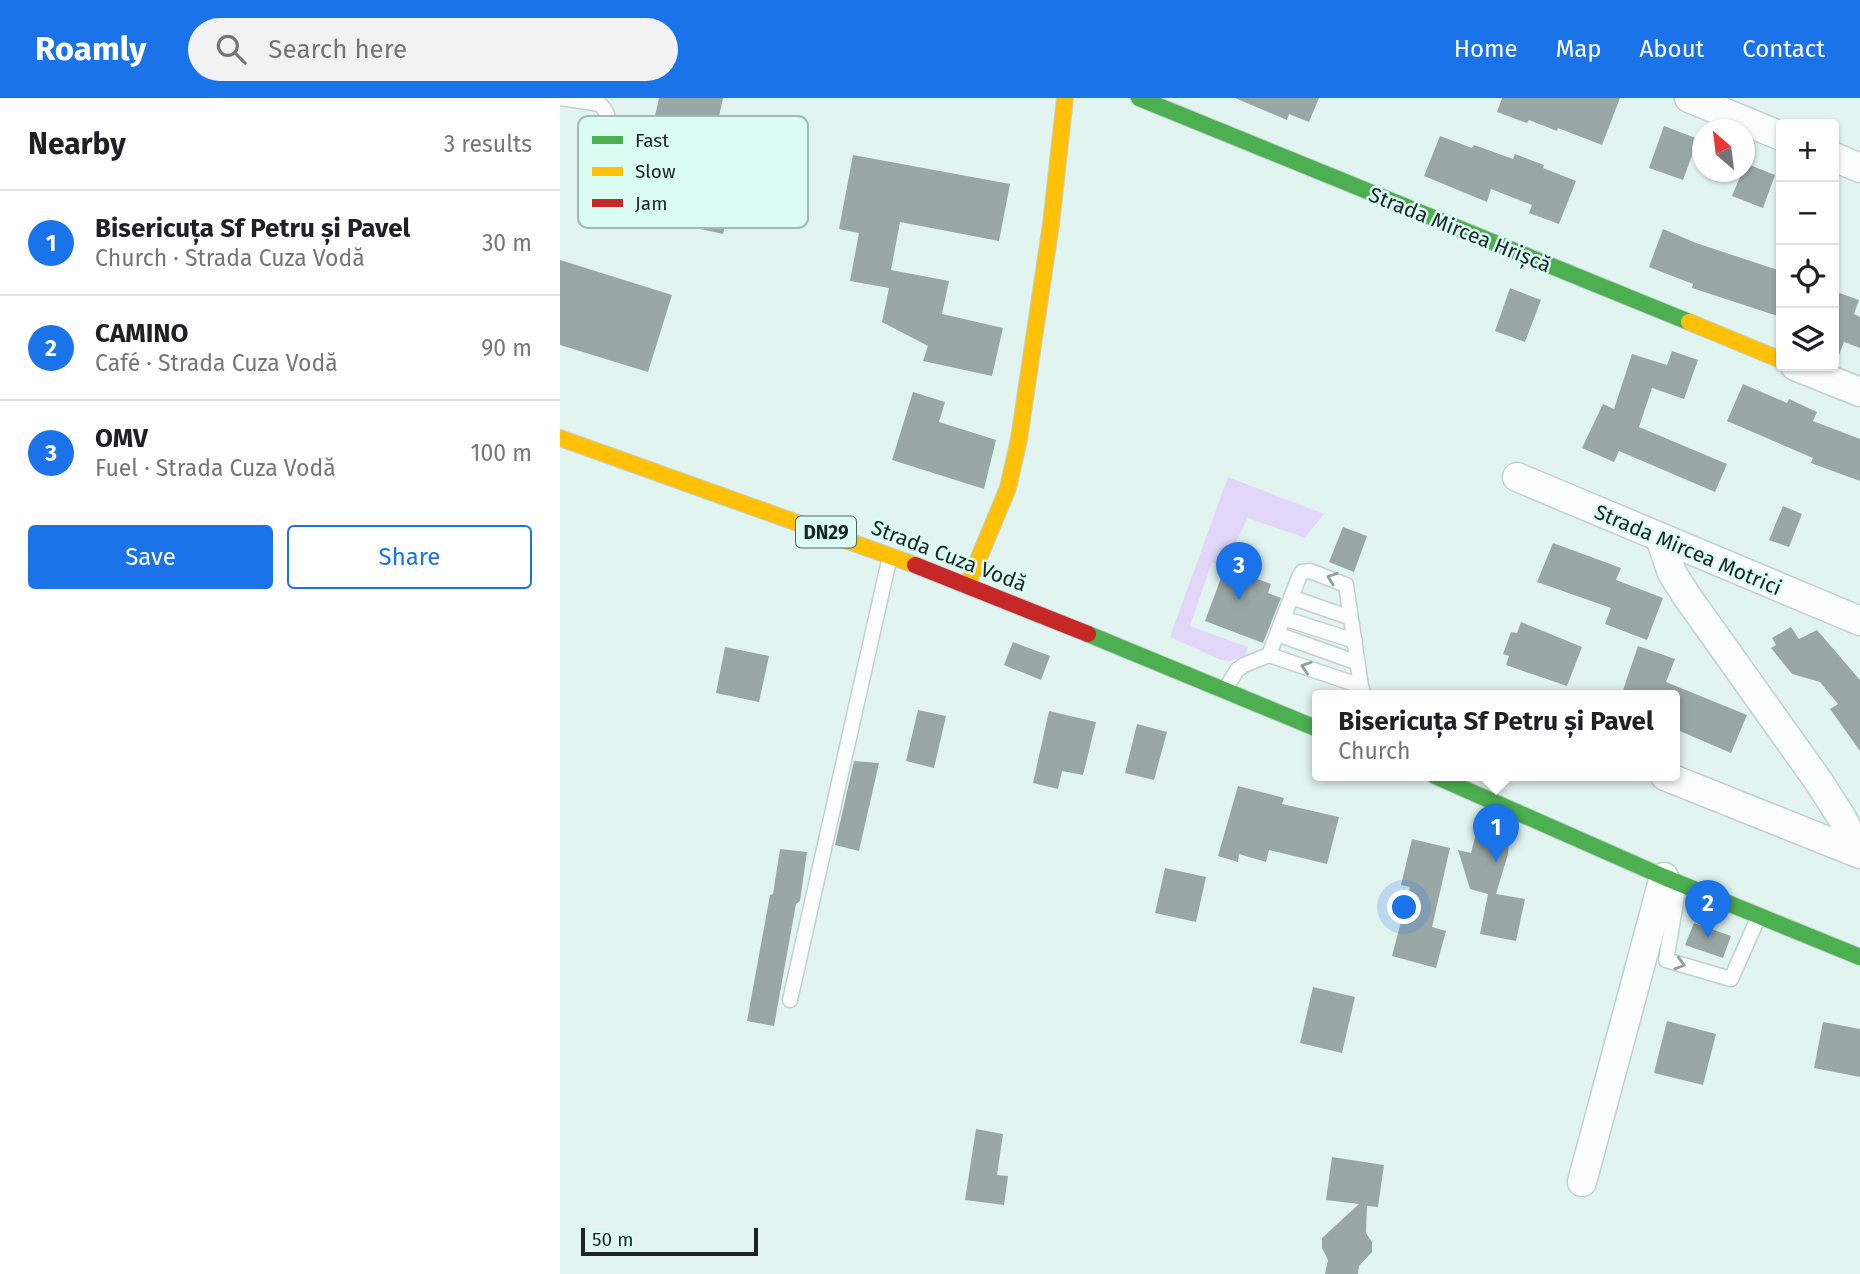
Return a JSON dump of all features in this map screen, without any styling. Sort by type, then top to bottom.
[{"type":"main road","points":[[968,584],[1008,488],[1019,439],[1051,224],[1065,98]]},
{"type":"main road","name":"Strada Mircea Hrișcă","points":[[1139,98],[1776,358]]},
{"type":"main road","name":"Strada Cuza Vodă","points":[[560,438],[968,584],[1312,727]]},
{"type":"main road","points":[[1467,783],[1672,880],[1860,957]]},
{"type":"street","points":[[1689,98],[1776,133]]},
{"type":"street","points":[[1839,159],[1860,168]]},
{"type":"street","points":[[1808,371],[1860,392]]},
{"type":"street","name":"Strada Mircea Motrici","points":[[1517,477],[1860,621]]},
{"type":"street","points":[[1660,538],[1672,573],[1819,782],[1849,832],[1853,851]]},
{"type":"street","points":[[1678,781],[1853,851]]},
{"type":"street","points":[[1582,1182],[1672,880]]},
{"type":"lane","points":[[560,98],[600,104],[610,116]]},
{"type":"lane","points":[[790,1000],[891,555]]},
{"type":"lane","points":[[1269,655],[1302,572],[1321,574],[1346,585],[1362,690]]},
{"type":"lane","points":[[1291,597],[1351,618]]},
{"type":"lane","points":[[1283,618],[1355,641]]},
{"type":"lane","points":[[1277,634],[1358,663]]},
{"type":"lane","points":[[1224,692],[1237,670],[1244,664],[1269,655],[1359,690]]},
{"type":"lane","points":[[1672,880],[1665,960],[1731,979],[1759,915]]},
{"type":"shaded area","points":[[1228,477],[1324,514],[1305,538],[1248,518],[1223,567],[1212,562],[1190,626],[1248,647],[1245,655],[1230,661],[1221,660],[1170,637]]},
{"type":"building","points":[[659,98],[723,98],[719,116],[655,116]]},
{"type":"building","points":[[1235,98],[1319,98],[1309,122],[1289,114],[1287,120]]},
{"type":"building","points":[[1502,98],[1620,98],[1602,145],[1558,128],[1557,131],[1497,112]]},
{"type":"building","points":[[1664,126],[1692,137],[1692,155],[1683,180],[1649,168]]},
{"type":"building","points":[[1440,136],[1513,159],[1515,154],[1576,181],[1559,224],[1529,213],[1532,205],[1491,189],[1487,202],[1424,176]]},
{"type":"building","points":[[853,155],[1010,184],[999,241],[900,222],[891,270],[949,281],[942,314],[1003,328],[992,376],[923,361],[928,346],[882,322],[889,288],[850,281],[859,233],[839,229]]},
{"type":"building","points":[[1755,167],[1775,175],[1763,208],[1732,196],[1738,182],[1755,182]]},
{"type":"building","points":[[696,228],[724,228],[723,234]]},
{"type":"building","points":[[1663,229],[1776,269],[1776,315],[1692,288],[1693,284],[1649,267]]},
{"type":"building","points":[[560,260],[672,295],[648,372],[560,345]]},
{"type":"building","points":[[1510,288],[1541,300],[1525,342],[1495,331]]},
{"type":"building","points":[[1839,293],[1859,300],[1854,314],[1860,317],[1860,348],[1844,342],[1839,355]]},
{"type":"building","points":[[1672,351],[1698,360],[1684,399],[1652,388],[1639,427],[1727,464],[1715,492],[1619,451],[1614,462],[1582,448],[1603,404],[1614,409],[1632,354],[1667,365]]},
{"type":"building","points":[[1743,384],[1787,403],[1789,399],[1817,412],[1813,421],[1860,439],[1860,481],[1811,463],[1813,458],[1727,421]]},
{"type":"building","points":[[913,392],[945,402],[939,422],[996,440],[984,489],[892,460]]},
{"type":"building","points":[[1783,506],[1802,514],[1789,547],[1769,540]]},
{"type":"building","points":[[1343,527],[1367,536],[1354,572],[1329,562]]},
{"type":"building","points":[[1553,543],[1621,568],[1616,580],[1663,598],[1647,640],[1605,624],[1611,608],[1537,582]]},
{"type":"building","points":[[1225,567],[1271,584],[1268,593],[1281,598],[1263,643],[1205,621]]},
{"type":"building","points":[[1521,622],[1582,647],[1567,686],[1506,665],[1509,656],[1503,654],[1511,632],[1517,633]]},
{"type":"building","points":[[1791,627],[1799,639],[1817,630],[1860,680],[1860,751],[1830,709],[1838,704],[1820,682],[1792,674],[1771,648],[1776,645],[1772,638]]},
{"type":"building","points":[[1013,642],[1050,656],[1041,680],[1004,665]]},
{"type":"building","points":[[1638,646],[1675,659],[1666,682],[1747,715],[1731,753],[1680,731],[1680,690],[1623,690]]},
{"type":"building","points":[[725,647],[769,656],[759,702],[716,693]]},
{"type":"building","points":[[918,710],[946,716],[934,768],[906,761]]},
{"type":"building","points":[[1049,711],[1096,722],[1083,775],[1062,771],[1058,789],[1033,783]]},
{"type":"building","points":[[1137,724],[1167,732],[1154,780],[1125,773]]},
{"type":"building","points":[[854,761],[879,763],[859,851],[835,845]]},
{"type":"building","points":[[1238,786],[1284,798],[1282,804],[1339,817],[1327,864],[1269,850],[1266,862],[1239,854],[1238,862],[1218,856]]},
{"type":"building","points":[[1477,829],[1494,831],[1509,840],[1508,854],[1496,894],[1525,899],[1516,941],[1480,934],[1488,894],[1470,889],[1458,850],[1471,853]]},
{"type":"building","points":[[1412,839],[1450,848],[1432,927],[1446,931],[1436,968],[1392,956],[1410,887],[1401,885]]},
{"type":"building","points":[[780,849],[807,852],[800,901],[796,904],[774,1026],[747,1021]]},
{"type":"building","points":[[1165,868],[1206,877],[1196,922],[1155,913]]},
{"type":"building","points":[[1694,923],[1731,936],[1723,958],[1685,945]]},
{"type":"building","points":[[1313,987],[1355,997],[1342,1053],[1300,1043]]},
{"type":"building","points":[[1667,1021],[1716,1034],[1703,1085],[1654,1073]]},
{"type":"building","points":[[1823,1022],[1860,1029],[1860,1077],[1814,1068]]},
{"type":"building","points":[[976,1129],[1003,1134],[997,1175],[1008,1176],[1004,1205],[965,1200]]},
{"type":"building","points":[[1332,1157],[1384,1165],[1378,1207],[1367,1206],[1366,1233],[1372,1242],[1372,1252],[1359,1266],[1358,1274],[1325,1274],[1328,1260],[1322,1248],[1322,1238],[1359,1204],[1326,1200]]},
{"type":"traffic: fast","points":[[1139,98],[1689,322]]},
{"type":"traffic: fast","points":[[1088,634],[1312,727]]},
{"type":"traffic: fast","points":[[1446,781],[1664,877],[1860,957]]},
{"type":"traffic: slow","points":[[968,584],[1008,488],[1019,439],[1051,224],[1065,98]]},
{"type":"traffic: slow","points":[[1689,322],[1776,358]]},
{"type":"traffic: slow","points":[[560,438],[915,565]]},
{"type":"traffic: jam","points":[[915,565],[1088,634]]},
{"type":"place","name":"OMV","points":[[1239,600]]},
{"type":"place","name":"Bisericuța Sf Petru și Pavel","points":[[1496,862]]},
{"type":"place","name":"CAMINO","points":[[1708,938]]}]
